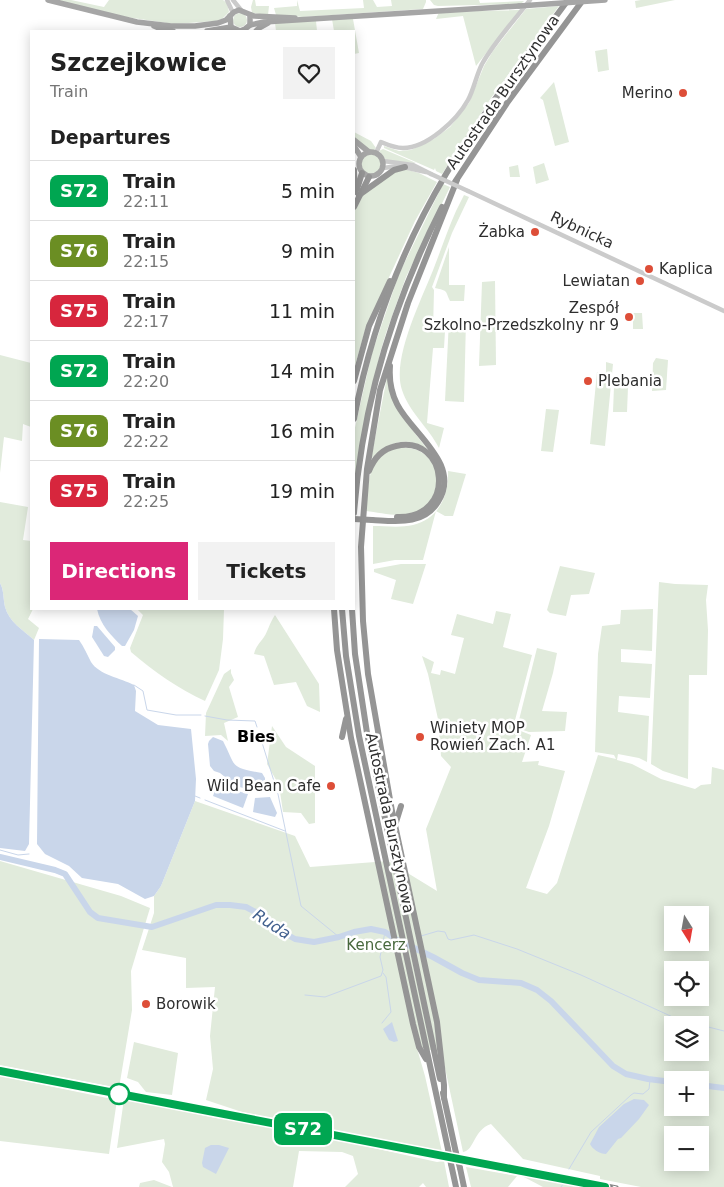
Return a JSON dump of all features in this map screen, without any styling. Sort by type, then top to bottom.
[{"type":"highway","name":"Autostrada Bursztynowa","points":[[355,415],[374,338],[392,286],[409,245],[440,184],[496,97],[568,0]]},
{"type":"highway","name":"Autostrada Bursztynowa","points":[[355,506],[365,426],[384,346],[412,269],[434,222],[457,180],[507,103],[583,0]]},
{"type":"highway","points":[[356,194],[394,170],[405,167]]},
{"type":"highway","points":[[356,194],[362,173]]},
{"type":"highway","points":[[356,194],[369,177]]},
{"type":"highway","points":[[444,1098],[437,1022],[396,826],[366,653],[362,592],[362,547],[366,482],[373,426],[380,390],[408,303],[457,180]]},
{"type":"highway","points":[[355,377],[369,326],[397,264],[409,245]]},
{"type":"highway","points":[[355,514],[372,518],[407,521],[421,517],[435,506],[443,493],[443,470],[437,457],[396,402],[390,381],[391,354]]},
{"type":"highway","points":[[355,519],[408,517],[420,513],[427,508],[438,492],[440,485],[439,471],[433,460],[416,447],[401,445],[386,449],[376,457],[366,482]]},
{"type":"highway","points":[[334,610],[337,650],[347,714],[388,912],[417,1041],[430,1066]]},
{"type":"highway","name":"Autostrada Bursztynowa","points":[[342,610],[349,678],[359,736],[456,1187]]},
{"type":"highway","name":"Autostrada Bursztynowa","points":[[352,610],[355,654],[367,733],[464,1187]]},
{"type":"highway","points":[[342,737],[347,714]]},
{"type":"highway","points":[[396,826],[401,806]]},
{"type":"main road","points":[[48,0],[167,30]]},
{"type":"main road","points":[[250,15],[248,28],[272,21],[605,0]]},
{"type":"main road","points":[[152,25],[204,25],[221,22],[240,10],[250,15],[306,19]]},
{"type":"main road","points":[[231,27],[232,14]]},
{"type":"main road","points":[[257,30],[272,21]]},
{"type":"main road","points":[[218,30],[231,27],[236,30]]},
{"type":"main road","points":[[355,141],[369,152],[376,153],[383,164],[379,174],[369,177],[362,173],[358,164],[361,157],[369,152]]},
{"type":"main road","points":[[355,148],[361,157]]},
{"type":"street","points":[[227,0],[232,14]]},
{"type":"street","points":[[233,0],[240,10]]},
{"type":"street","points":[[376,153],[381,142],[398,148],[408,148],[427,140],[443,130],[464,106],[486,58],[530,0]]},
{"type":"street","name":"Rybnicka","points":[[383,164],[430,173]]},
{"type":"street","name":"Rybnicka","points":[[383,164],[413,165],[724,311]]},
{"type":"green space","points":[[55,0],[71,0],[104,7],[109,0],[223,0],[227,3],[229,12],[222,19],[216,21],[174,24],[126,17]]},
{"type":"green space","points":[[253,0],[255,0],[256,6],[269,6],[268,15],[252,13]]},
{"type":"green space","points":[[297,0],[300,11],[364,8],[363,0],[373,0],[377,7],[392,6],[391,0],[426,0],[426,2],[423,9],[303,17],[276,15],[274,8],[297,6]]},
{"type":"green space","points":[[430,0],[479,0],[480,3],[524,1],[521,4],[438,6],[434,5]]},
{"type":"green space","points":[[675,0],[636,8],[635,1]]},
{"type":"green space","points":[[559,6],[491,98],[442,174],[436,171],[435,168],[434,170],[384,148],[384,146],[399,151],[411,150],[434,139],[450,127],[469,103],[484,66],[493,51],[526,9]]},
{"type":"green space","points":[[520,10],[476,66],[463,16],[436,19],[439,12]]},
{"type":"green space","points":[[240,13],[245,15],[247,20],[245,25],[240,27],[235,25],[233,20],[235,15]]},
{"type":"green space","points":[[332,19],[353,19],[355,30],[334,30]]},
{"type":"green space","points":[[316,21],[317,30],[276,30],[275,23]]},
{"type":"green space","points":[[355,30],[359,53],[355,54]]},
{"type":"green space","points":[[607,49],[609,70],[598,72],[595,51]]},
{"type":"green space","points":[[554,82],[569,142],[555,146],[543,100],[540,98]]},
{"type":"green space","points":[[355,133],[371,141],[376,148],[369,150],[355,139]]},
{"type":"green space","points":[[383,149],[416,163],[389,161],[379,151]]},
{"type":"green space","points":[[371,154],[378,157],[381,164],[378,171],[371,174],[364,171],[361,164],[364,157]]},
{"type":"green space","points":[[544,163],[549,180],[536,184],[533,167]]},
{"type":"green space","points":[[518,165],[520,177],[510,177],[509,167]]},
{"type":"green space","points":[[404,169],[419,173],[437,182],[415,221],[366,327],[355,366],[355,210],[361,196],[395,172]]},
{"type":"green space","points":[[443,184],[450,187],[406,277],[386,333],[380,353],[355,484],[355,428],[372,353],[399,274]]},
{"type":"green space","points":[[464,195],[469,197],[452,233],[432,287],[434,290],[433,331],[445,331],[444,348],[433,348],[427,423],[444,428],[439,448],[405,398],[400,377],[401,361],[404,345],[416,310]]},
{"type":"green space","points":[[449,247],[449,285],[465,285],[464,301],[450,301],[446,292],[435,288]]},
{"type":"green space","points":[[495,281],[496,365],[479,366],[482,282]]},
{"type":"green space","points":[[633,313],[642,313],[643,329],[633,329]]},
{"type":"green space","points":[[449,320],[466,320],[464,402],[445,401]]},
{"type":"green space","points":[[0,355],[30,363],[30,427],[23,424],[22,441],[4,437],[0,473]]},
{"type":"green space","points":[[656,358],[668,360],[666,390],[652,391],[653,363]]},
{"type":"green space","points":[[606,362],[613,364],[605,446],[590,444],[597,372],[606,372]]},
{"type":"green space","points":[[387,377],[413,431],[428,450],[413,443],[398,442],[384,448],[371,459]]},
{"type":"green space","points":[[614,386],[628,387],[627,412],[613,412]]},
{"type":"green space","points":[[546,409],[559,410],[553,452],[541,451]]},
{"type":"green space","points":[[399,447],[419,451],[433,465],[437,481],[432,498],[427,505],[414,513],[393,515],[366,511],[369,480],[374,465],[385,453]]},
{"type":"green space","points":[[448,471],[466,474],[453,516],[445,516],[436,511],[441,505],[447,489]]},
{"type":"green space","points":[[0,502],[28,507],[23,540],[30,541],[30,610],[32,610],[28,619],[39,628],[34,640],[13,621],[7,612],[0,583]]},
{"type":"green space","points":[[436,511],[423,560],[395,560],[373,564],[373,526],[398,527],[413,525],[422,522]]},
{"type":"green space","points":[[401,564],[426,564],[413,604],[391,599],[396,580],[374,572],[374,569]]},
{"type":"green space","points":[[560,566],[595,573],[589,594],[571,595],[566,616],[550,613],[547,610]]},
{"type":"green space","points":[[659,582],[708,585],[706,600],[708,630],[707,675],[689,675],[688,779],[663,771],[651,764]]},
{"type":"green space","name":"Kencerz","points":[[653,609],[652,651],[621,649],[621,662],[652,664],[650,698],[619,696],[618,712],[649,716],[647,762],[639,758],[618,754],[617,760],[632,764],[661,779],[695,789],[701,785],[711,784],[712,767],[724,770],[724,1187],[641,1187],[600,1179],[600,1176],[523,1159],[491,1124],[477,1135],[470,1148],[463,1152],[442,1054],[416,1045],[442,1152],[242,1112],[206,1100],[213,1069],[210,1036],[215,987],[186,988],[186,958],[142,950],[154,913],[154,896],[161,886],[195,801],[295,836],[310,867],[388,861],[437,891],[426,829],[451,767],[441,756],[438,719],[422,656],[434,662],[431,673],[440,675],[441,670],[455,674],[464,638],[451,635],[457,614],[493,624],[496,611],[511,614],[503,647],[532,655],[513,728],[531,735],[522,762],[539,761],[538,765],[565,771],[549,826],[526,888],[547,894],[557,883],[598,755],[616,759],[614,755],[595,752],[598,654],[602,626],[620,624],[621,610]]},
{"type":"green space","points":[[138,610],[224,610],[219,670],[205,701],[166,679],[131,652],[130,648],[143,615]]},
{"type":"green space","points":[[275,615],[319,684],[320,712],[307,706],[296,682],[274,685],[264,656],[254,654]]},
{"type":"green space","points":[[537,648],[557,653],[542,711],[567,712],[565,731],[529,732],[517,728]]},
{"type":"green space","points":[[231,669],[234,680],[229,687],[238,717],[224,723],[228,741],[221,735],[205,736],[206,713],[224,674]]},
{"type":"green space","points":[[272,726],[286,747],[315,766],[315,823],[309,824],[301,813],[283,812],[279,785],[267,764]]},
{"type":"green space","points":[[0,861],[121,896],[150,908],[131,971],[132,1010],[119,1088],[0,1065]]},
{"type":"green space","points":[[134,1042],[178,1053],[172,1095],[146,1092],[138,1082],[127,1078]]},
{"type":"green space","points":[[0,1076],[117,1100],[109,1154],[0,1141]]},
{"type":"green space","points":[[124,1099],[221,1119],[252,1121],[437,1162],[444,1161],[449,1187],[426,1187],[423,1183],[419,1187],[345,1187],[358,1174],[353,1156],[342,1152],[299,1151],[293,1187],[173,1187],[169,1172],[162,1162],[164,1139],[117,1148]]},
{"type":"green space","points":[[466,1167],[517,1176],[508,1187],[471,1187]]},
{"type":"green space","points":[[522,1173],[590,1187],[543,1187],[522,1176]]},
{"type":"green space","points":[[154,1180],[172,1187],[139,1187],[140,1183]]},
{"type":"water","points":[[0,583],[7,612],[17,625],[34,640],[29,844],[25,851],[0,848]]},
{"type":"water","points":[[97,610],[131,610],[138,616],[134,630],[125,646],[122,646],[114,638],[101,620]]},
{"type":"water","points":[[94,626],[97,626],[115,647],[115,650],[108,657],[104,656],[92,637]]},
{"type":"water","points":[[39,639],[79,640],[91,662],[99,670],[134,685],[136,691],[135,711],[158,725],[191,729],[196,779],[195,801],[161,886],[154,896],[145,899],[118,884],[82,878],[69,866],[45,854],[37,844]]},
{"type":"water","points":[[213,737],[223,741],[235,765],[262,773],[265,778],[265,787],[258,792],[236,786],[220,773],[214,771],[210,766],[208,744]]},
{"type":"water","points":[[218,781],[227,788],[248,794],[243,808],[213,796]]},
{"type":"water","points":[[270,797],[277,813],[275,817],[253,812],[255,798]]},
{"type":"water","points":[[392,1022],[398,1041],[394,1042],[389,1040],[383,1029]]},
{"type":"water","points":[[634,1099],[644,1100],[649,1105],[639,1119],[618,1139],[606,1154],[594,1149],[590,1144],[599,1127],[624,1104]]},
{"type":"water","points":[[211,1145],[229,1148],[216,1174],[203,1167],[202,1163],[205,1148]]},
{"type":"waterway","points":[[134,685],[143,691],[147,710],[176,715],[201,715]]},
{"type":"waterway","points":[[205,716],[227,720],[255,721],[257,727]]},
{"type":"waterway","points":[[260,736],[278,794],[301,906],[339,937]]},
{"type":"waterway","points":[[195,796],[200,798]]},
{"type":"waterway","points":[[205,800],[285,831]]},
{"type":"waterway","points":[[0,850],[18,855],[29,854]]},
{"type":"waterway","name":"Ruda","points":[[0,857],[65,874],[90,912],[98,918],[152,927],[216,905],[230,905],[246,907],[261,915],[277,929],[295,939],[314,942],[371,929],[385,932],[397,940]]},
{"type":"waterway","points":[[421,936],[438,931],[445,932],[448,939],[451,940],[474,935],[517,949],[581,975],[677,1019],[724,1031]]},
{"type":"waterway","points":[[305,995],[325,997],[381,976],[383,970],[380,957],[385,932]]},
{"type":"waterway","name":"Ruda","points":[[408,945],[479,980],[521,983],[537,990],[551,1001],[613,1066],[626,1074],[664,1081]]},
{"type":"waterway","points":[[382,1023],[391,1012],[386,977],[383,973]]},
{"type":"waterway","points":[[569,1169],[591,1132],[631,1095],[634,1093],[643,1094],[649,1089],[650,1080]]},
{"type":"waterway","name":"Ruda","points":[[709,1086],[724,1088]]},
{"type":"waterway","points":[[561,1187],[564,1183]]},
{"type":"railway","points":[[0,1068],[617,1187]]},
{"type":"train","name":"S72","points":[[0,1071],[605,1187]]},
{"type":"place","name":"Merino","points":[[683,93]]},
{"type":"place","name":"Żabka","points":[[535,232]]},
{"type":"place","name":"Kaplica","points":[[649,269]]},
{"type":"place","name":"Lewiatan","points":[[640,281]]},
{"type":"place","name":"Zespół Szkolno-Przedszkolny nr 9","points":[[629,317]]},
{"type":"place","name":"Plebania","points":[[588,381]]},
{"type":"place","name":"Winiety MOP Rowień Zach. A1","points":[[420,737]]},
{"type":"place","name":"Wild Bean Cafe","points":[[331,786]]},
{"type":"place","name":"Borowik","points":[[146,1004]]},
{"type":"district","name":"Bies","points":[[256,736]]}]
